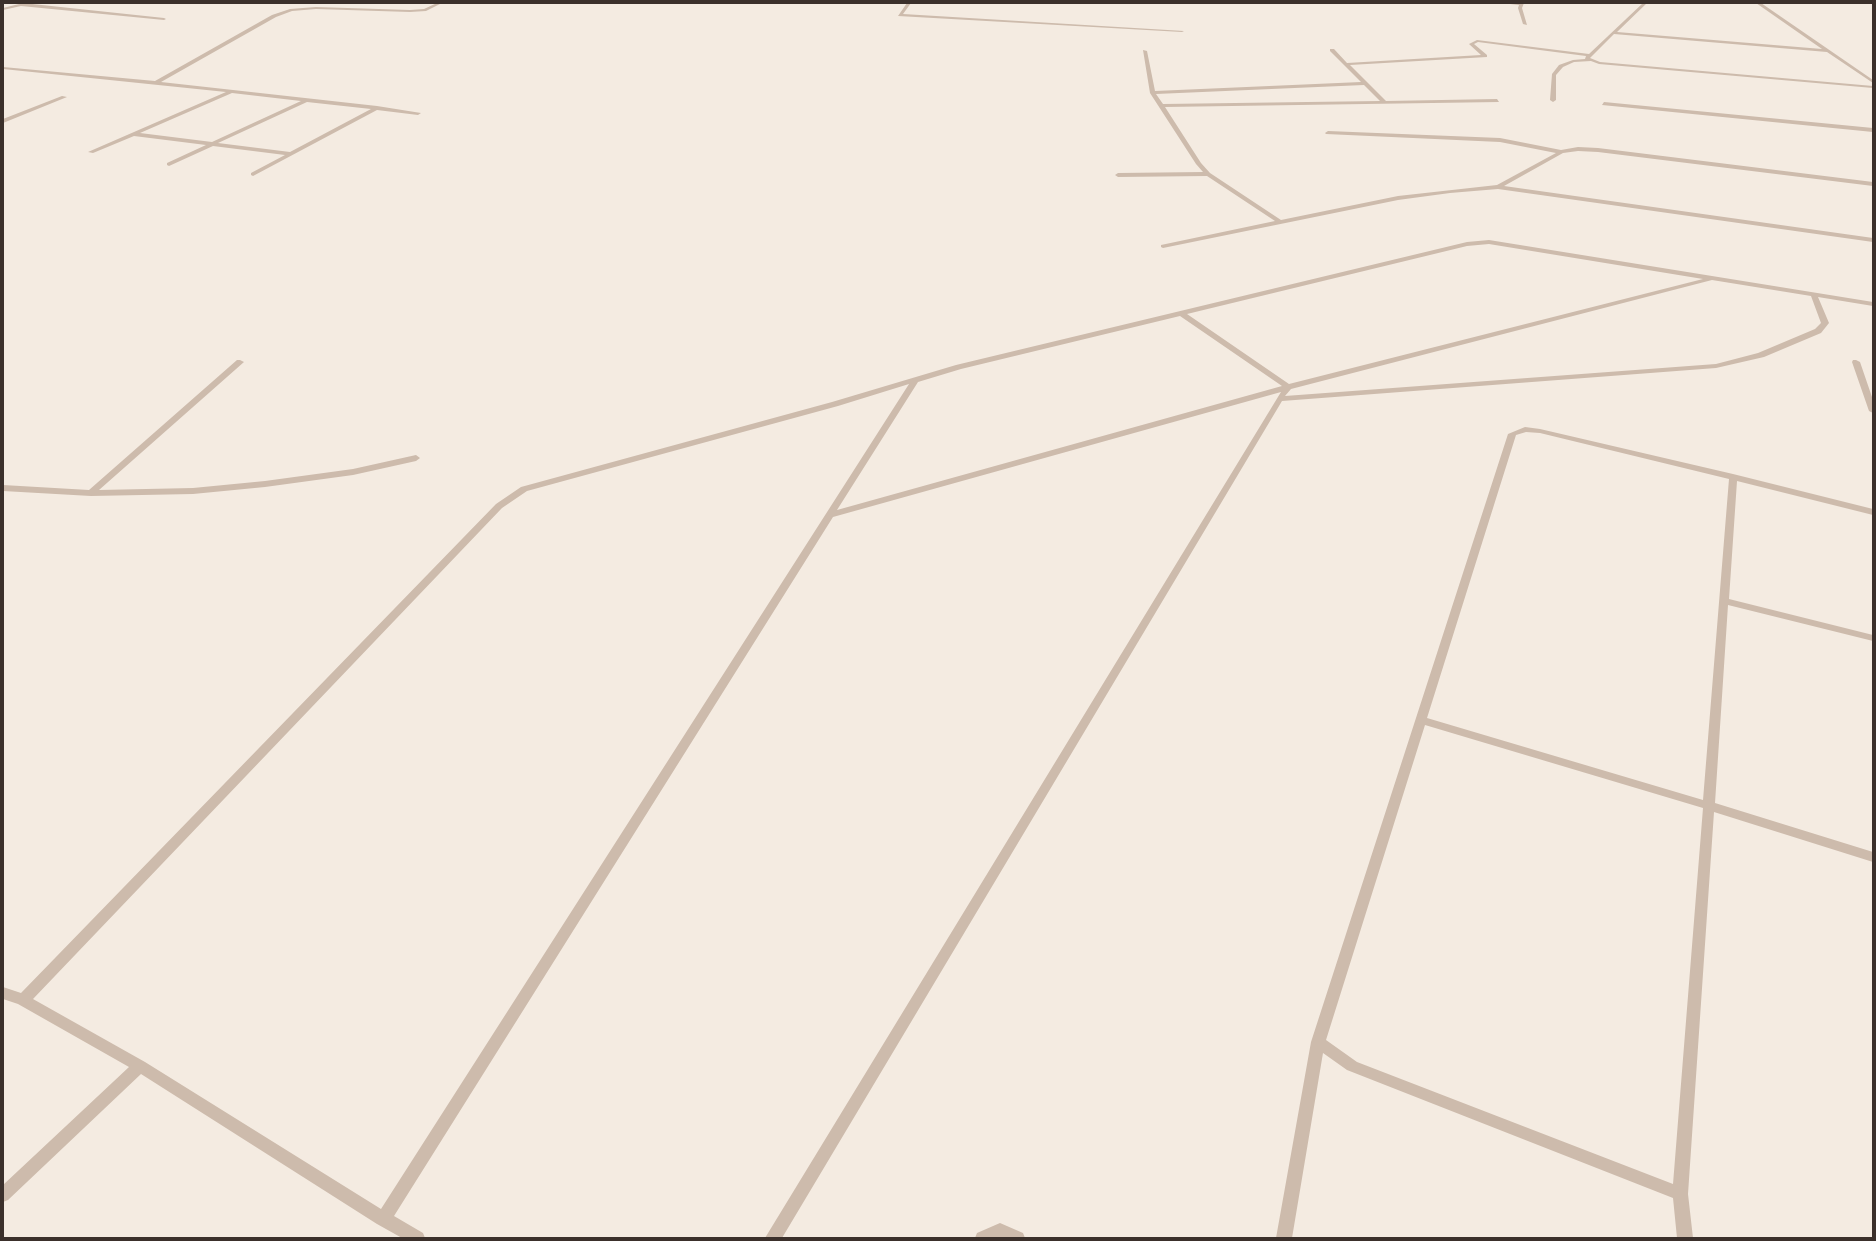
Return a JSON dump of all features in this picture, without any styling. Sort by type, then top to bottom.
[{"type":"street","points":[[3,9],[30,3]]},
{"type":"street","points":[[156,83],[274,16],[291,10],[316,8],[410,11],[425,10],[440,3]]},
{"type":"street","points":[[909,3],[900,15],[1182,31]]},
{"type":"street","points":[[1503,3],[1522,3],[1520,8],[1525,24]]},
{"type":"street","points":[[1553,100],[1554,75],[1561,66],[1573,61],[1589,58],[1645,3]]},
{"type":"street","points":[[1758,3],[1873,82]]},
{"type":"street","points":[[23,5],[164,19]]},
{"type":"street","points":[[1613,33],[1827,51]]},
{"type":"street","points":[[1346,64],[1486,56],[1471,44],[1477,41],[1589,58],[1599,63],[1873,87]]},
{"type":"street","points":[[1332,50],[1385,103]]},
{"type":"street","points":[[1145,51],[1153,93],[1208,174],[1280,222]]},
{"type":"street","points":[[3,68],[156,83],[418,113]]},
{"type":"street","points":[[1153,93],[1365,83]]},
{"type":"street","points":[[91,152],[233,92]]},
{"type":"street","points":[[3,121],[64,97]]},
{"type":"street","points":[[168,164],[307,100]]},
{"type":"street","points":[[1161,106],[1497,101]]},
{"type":"street","points":[[1604,104],[1873,130]]},
{"type":"street","points":[[253,174],[377,108]]},
{"type":"street","points":[[1328,133],[1500,140],[1561,152]]},
{"type":"street","points":[[134,134],[291,154]]},
{"type":"street","points":[[1498,187],[1561,152],[1578,149],[1598,150],[1873,184]]},
{"type":"street","points":[[1118,175],[1208,174]]},
{"type":"street","points":[[1163,246],[1398,198],[1450,191],[1498,187],[1873,240]]},
{"type":"street","points":[[23,1000],[499,506],[524,488],[835,404],[916,379],[1467,244],[1489,242],[1873,304]]},
{"type":"street","points":[[830,515],[1288,387],[1712,278]]},
{"type":"street","points":[[1279,399],[1716,366],[1761,355],[1818,331],[1825,323],[1814,295]]},
{"type":"street","points":[[1181,313],[1288,387]]},
{"type":"street","points":[[91,493],[240,362]]},
{"type":"street","points":[[1856,362],[1873,411]]},
{"type":"street","points":[[383,1219],[916,379]]},
{"type":"street","points":[[773,1238],[1279,399],[1288,387]]},
{"type":"street","points":[[1284,1238],[1318,1042],[1512,434],[1525,430],[1540,431],[1873,512]]},
{"type":"street","points":[[3,488],[91,493],[193,491],[265,484],[353,472],[416,458]]},
{"type":"street","points":[[1685,1238],[1680,1194],[1733,477]]},
{"type":"street","points":[[1723,602],[1873,638]]},
{"type":"street","points":[[1421,720],[1709,806],[1873,857]]},
{"type":"street","points":[[3,993],[23,1000],[140,1066],[383,1219],[417,1238]]},
{"type":"street","points":[[1318,1042],[1352,1066],[1680,1194]]},
{"type":"street","points":[[3,1195],[140,1066]]},
{"type":"street","points":[[983,1238],[1000,1231],[1017,1238]]}]
